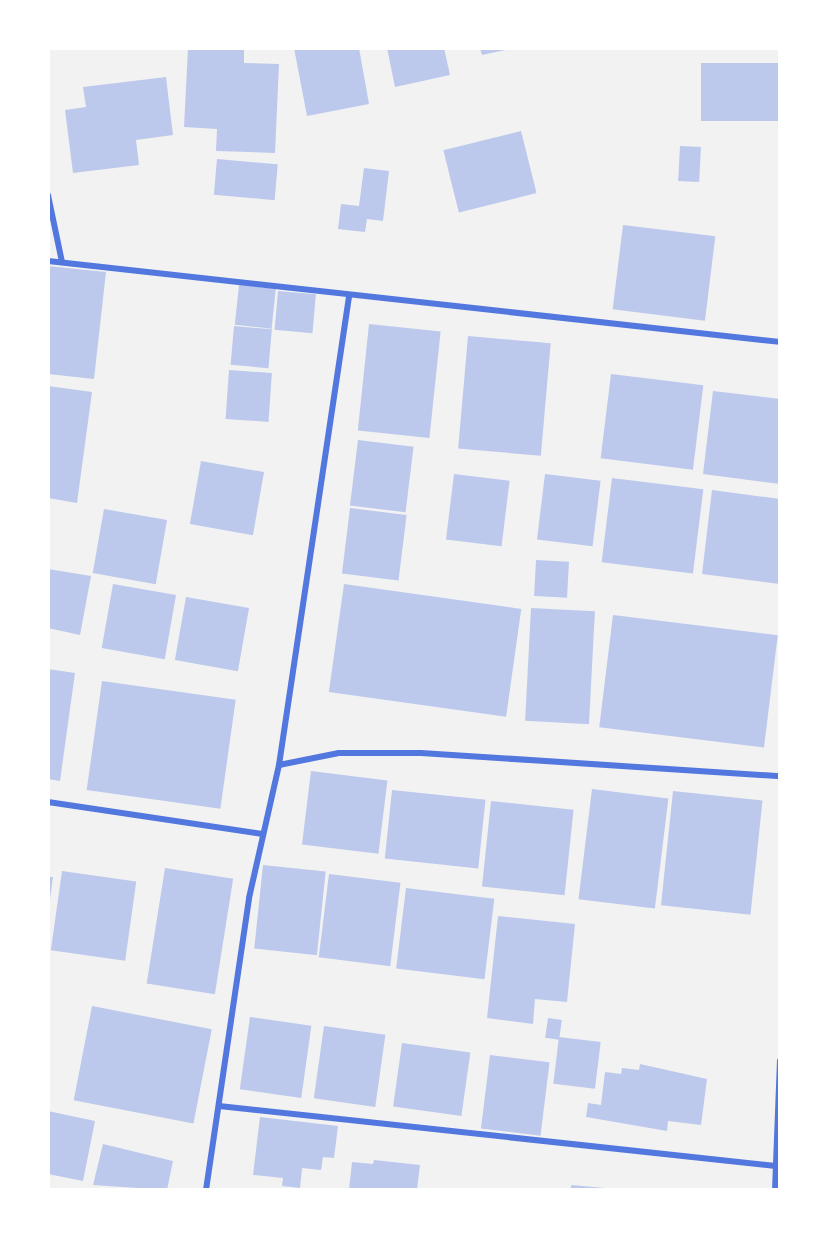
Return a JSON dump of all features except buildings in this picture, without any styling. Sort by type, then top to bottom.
[{"type":"street","points":[[48,195],[62,262]]},
{"type":"street","points":[[48,261],[780,342]]},
{"type":"street","points":[[206,1190],[263,834],[279,765],[349,296]]},
{"type":"street","points":[[279,765],[339,753],[421,753],[780,776]]},
{"type":"street","points":[[48,802],[263,834]]},
{"type":"street","points":[[775,1190],[780,1062]]},
{"type":"street","points":[[219,1106],[776,1166]]}]
